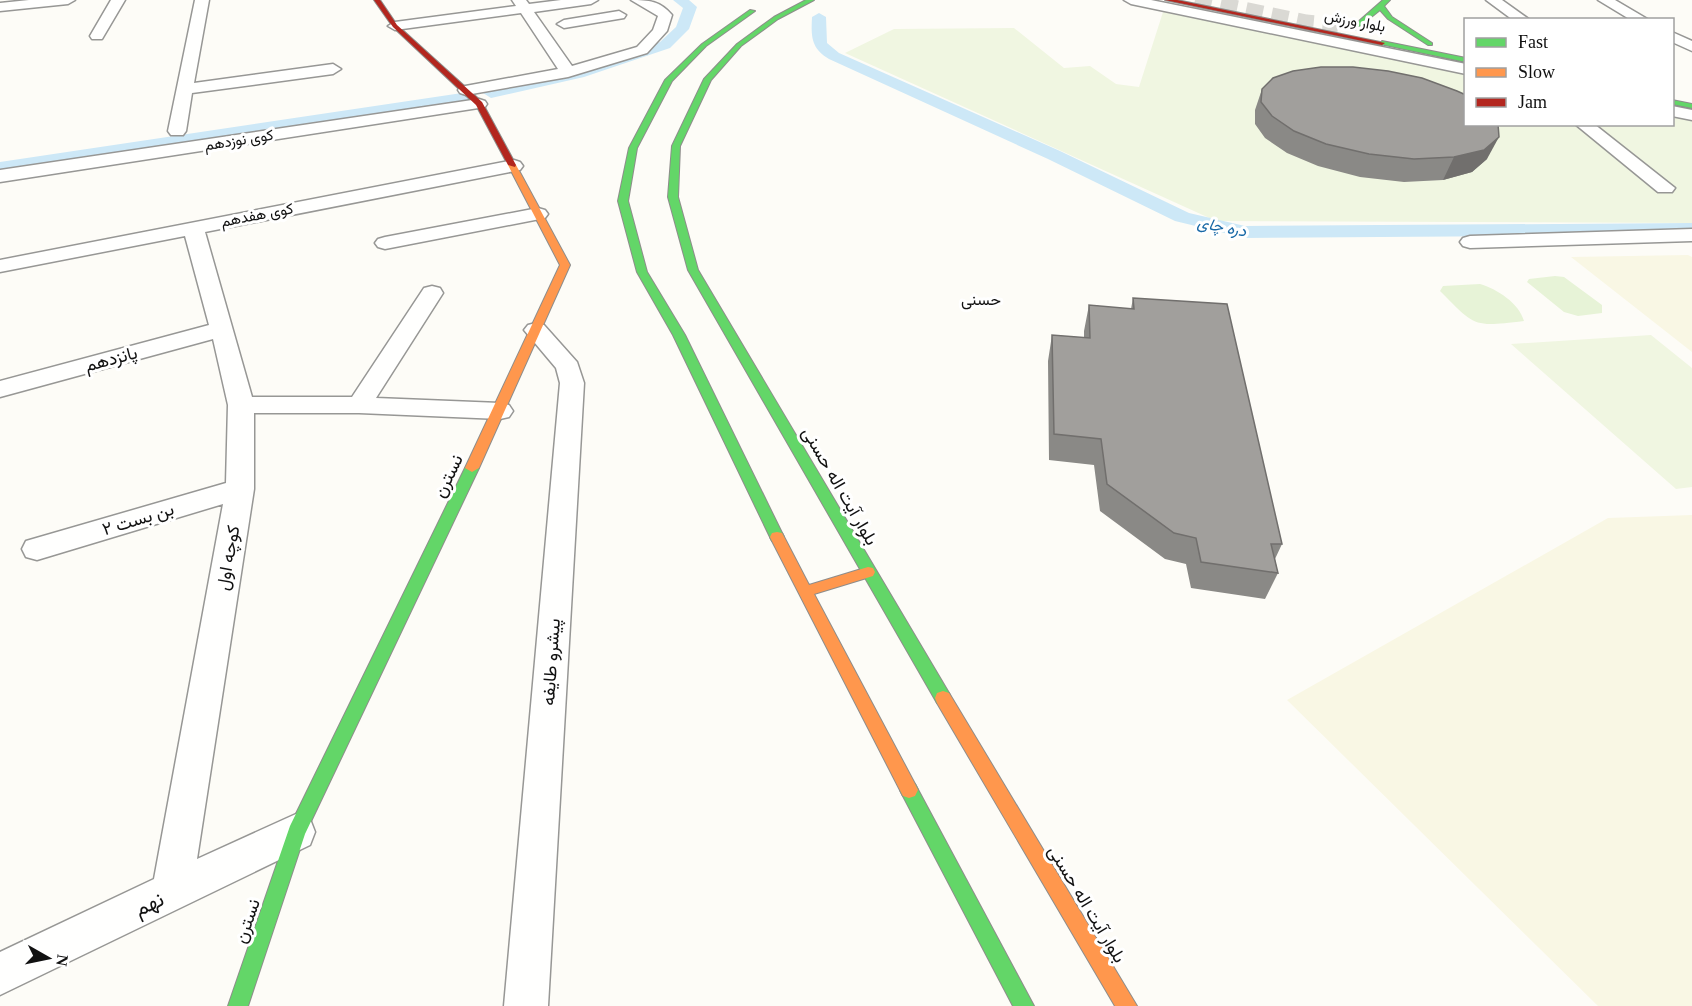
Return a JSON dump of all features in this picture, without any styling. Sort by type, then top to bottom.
[{"type":"main road","name":"نسترن","points":[[237,1006],[296,832],[500,411],[565,265],[479,104],[395,26],[376,0]]},
{"type":"main road","name":"بلوار آیت اله حسنی","points":[[812,0],[776,18],[739,45],[708,79],[676,146],[673,197],[693,270],[868,572],[1127,1006]]},
{"type":"main road","name":"بلوار ورزش","points":[[1168,0],[1464,60]]},
{"type":"main road","name":"بلوار ورزش","points":[[1209,0],[1350,37],[1430,44],[1464,51]]},
{"type":"main road","points":[[1350,37],[1384,3],[1390,18],[1430,44]]},
{"type":"main road","points":[[767,4],[751,12],[704,45],[669,80],[633,148],[623,201],[642,272],[679,335],[804,592],[1024,1006]]},
{"type":"main road","points":[[1674,92],[1692,96]]},
{"type":"main road","points":[[1674,102],[1692,106]]},
{"type":"main road","points":[[804,592],[868,572]]},
{"type":"street","points":[[0,7],[68,0]]},
{"type":"street","points":[[98,36],[118,0]]},
{"type":"street","points":[[177,131],[202,0]]},
{"type":"street","points":[[395,26],[523,5],[591,0]]},
{"type":"street","points":[[466,90],[568,72],[642,50],[660,31],[665,15],[654,6],[638,0]]},
{"type":"street","points":[[1131,0],[1350,37],[1464,68]]},
{"type":"street","points":[[1493,0],[1520,18]]},
{"type":"street","points":[[1605,0],[1638,18]]},
{"type":"street","points":[[523,5],[568,72]]},
{"type":"street","points":[[539,28],[619,15]]},
{"type":"street","points":[[1676,29],[1692,47]]},
{"type":"street","points":[[185,89],[333,69]]},
{"type":"street","name":"کوی نوزدهم","points":[[0,176],[479,104]]},
{"type":"street","points":[[1674,111],[1692,113]]},
{"type":"street","points":[[1586,126],[1665,188]]},
{"type":"street","name":"کوی هفدهم","points":[[0,266],[514,166]]},
{"type":"street","points":[[385,243],[538,214]]},
{"type":"street","name":"کوچه اول","points":[[172,892],[240,489],[241,405],[193,227]]},
{"type":"street","points":[[1470,242],[1692,235]]},
{"type":"street","points":[[359,405],[432,293]]},
{"type":"street","name":"پانزدهم","points":[[0,389],[222,329]]},
{"type":"street","name":"پیشرو طایفه","points":[[526,1006],[572,383],[568,367],[536,330]]},
{"type":"street","points":[[241,405],[359,405],[500,411]]},
{"type":"street","name":"بن بست ۲","points":[[37,549],[240,489]]},
{"type":"street","name":"نهم","points":[[0,974],[296,832]]},
{"type":"shaded area","points":[[1688,255],[1692,257],[1692,352],[1571,257]]},
{"type":"shaded area","points":[[1692,515],[1692,1006],[1598,1006],[1287,700],[1608,518]]},
{"type":"green space","points":[[1163,12],[1464,73],[1464,126],[1674,126],[1674,115],[1692,119],[1692,223],[1216,221],[845,53],[894,29],[1014,28],[1064,68],[1090,66],[1116,84],[1139,87]]},
{"type":"green space","points":[[1564,277],[1602,305],[1602,313],[1578,316],[1564,312],[1527,282],[1529,279]]},
{"type":"green space","points":[[1480,284],[1493,289],[1512,303],[1524,321],[1494,324],[1476,322],[1461,312],[1440,291],[1443,286]]},
{"type":"green space","points":[[1651,335],[1692,368],[1692,487],[1676,489],[1511,344]]},
{"type":"building","points":[[1321,67],[1353,67],[1422,78],[1464,94],[1464,126],[1498,126],[1499,137],[1484,150],[1454,157],[1414,159],[1369,154],[1326,144],[1294,131],[1272,116],[1261,102],[1262,89],[1273,78],[1293,71]]},
{"type":"building","points":[[1133,298],[1227,304],[1282,544],[1271,544],[1278,573],[1201,562],[1196,538],[1174,533],[1107,484],[1101,439],[1054,434],[1052,335],[1090,338],[1089,305],[1134,309]]},
{"type":"waterway","points":[[491,93],[578,74],[665,45],[674,38],[688,18],[690,7],[680,0]]},
{"type":"waterway","name":"دره چای","points":[[819,17],[820,44],[834,56],[1054,155],[1182,217],[1245,232],[1692,229]]},
{"type":"waterway","points":[[0,168],[462,98]]},
{"type":"tunnel","points":[[1195,0],[1306,23],[1338,26]]},
{"type":"traffic: fast","points":[[811,0],[776,18],[739,45],[708,79],[676,146],[673,197],[693,270],[943,698]]},
{"type":"traffic: fast","points":[[1353,29],[1387,0]]},
{"type":"traffic: fast","points":[[1381,7],[1390,18],[1430,44]]},
{"type":"traffic: fast","points":[[752,11],[704,45],[669,80],[633,148],[623,201],[642,272],[679,335],[777,537]]},
{"type":"traffic: fast","points":[[1382,43],[1464,60]]},
{"type":"traffic: fast","points":[[1674,102],[1692,106]]},
{"type":"traffic: fast","points":[[238,1006],[296,832],[472,468]]},
{"type":"traffic: fast","points":[[909,790],[1024,1006]]},
{"type":"traffic: slow","points":[[472,468],[565,265],[512,165]]},
{"type":"traffic: slow","points":[[777,537],[909,790]]},
{"type":"traffic: slow","points":[[804,592],[868,572]]},
{"type":"traffic: slow","points":[[943,698],[1127,1006]]},
{"type":"traffic: jam","points":[[377,0],[395,26],[479,104],[512,165]]},
{"type":"traffic: jam","points":[[1168,0],[1382,43]]},
{"type":"district","name":"حسنی","points":[[981,299]]}]
